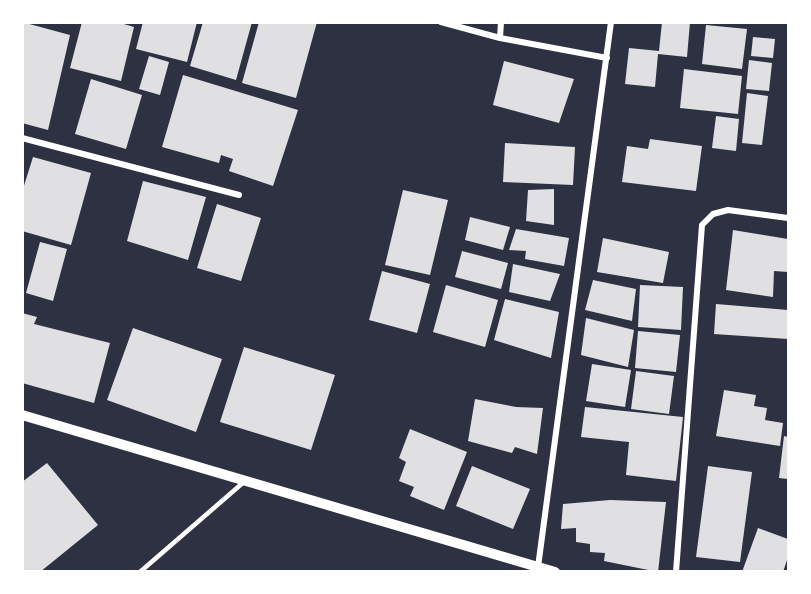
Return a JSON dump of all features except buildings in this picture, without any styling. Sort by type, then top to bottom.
[{"type":"street","points":[[441,22],[500,38],[607,58]]},
{"type":"street","points":[[500,38],[501,22]]},
{"type":"street","points":[[538,567],[611,22]]},
{"type":"street","points":[[22,138],[239,195]]},
{"type":"street","points":[[676,572],[702,225],[712,214],[728,210],[789,218]]},
{"type":"street","points":[[22,415],[555,572]]},
{"type":"lane","points":[[140,572],[246,480]]}]
